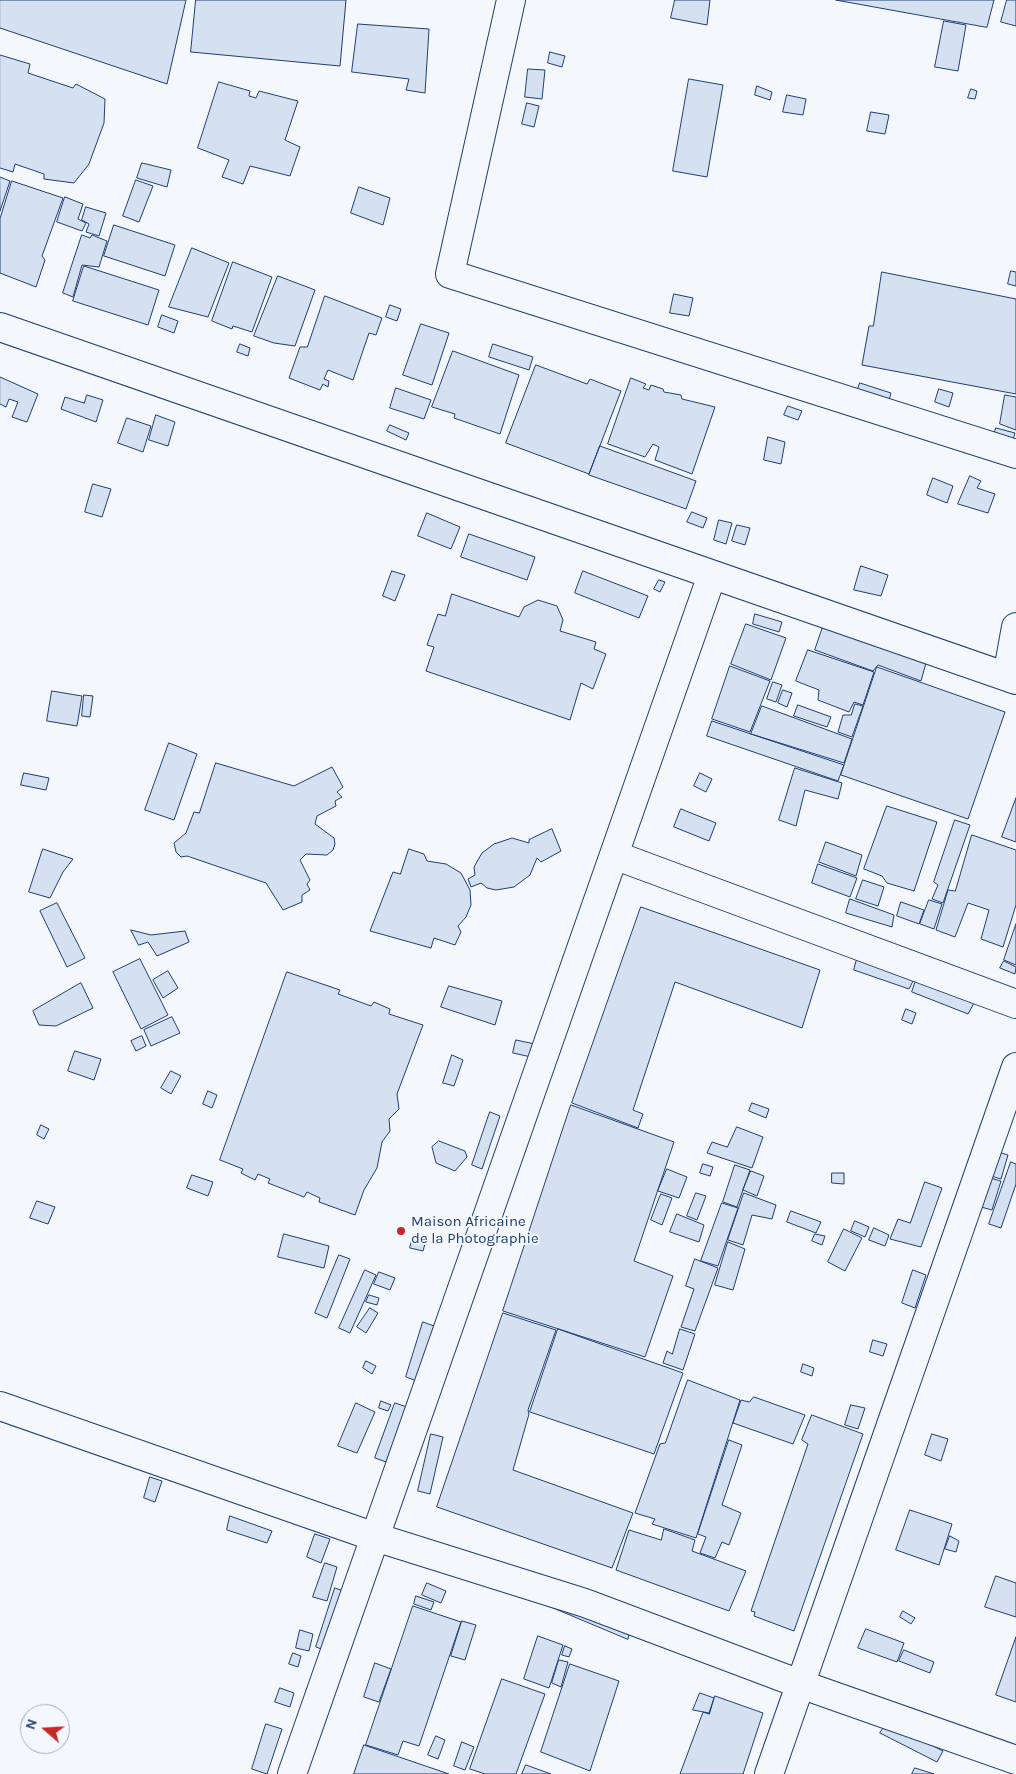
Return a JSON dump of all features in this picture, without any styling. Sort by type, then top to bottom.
[{"type":"street","points":[[511,0],[450,274],[1016,454]]},
{"type":"street","points":[[0,327],[1012,679],[1016,627]]},
{"type":"street","points":[[292,1774],[712,574]]},
{"type":"street","points":[[614,854],[1016,1004]]},
{"type":"street","points":[[769,1774],[1016,1067]]},
{"type":"street","points":[[0,1406],[375,1536],[585,1603],[800,1684],[1016,1760]]},
{"type":"building","points":[[0,0],[186,0],[167,84],[0,28]]},
{"type":"building","points":[[196,0],[346,0],[340,66],[191,52]]},
{"type":"building","points":[[675,0],[710,0],[707,25],[671,18]]},
{"type":"building","points":[[836,0],[994,0],[987,27]]},
{"type":"building","points":[[1007,0],[1016,0],[1016,26],[1001,22]]},
{"type":"building","points":[[944,21],[966,25],[958,71],[935,67]]},
{"type":"building","points":[[358,24],[429,29],[425,93],[406,90],[409,79],[352,72]]},
{"type":"building","points":[[550,52],[565,56],[562,67],[548,63]]},
{"type":"building","points":[[0,55],[30,64],[28,73],[73,88],[76,84],[105,99],[104,123],[89,164],[74,183],[44,179],[44,174],[15,164],[13,172],[0,168]]},
{"type":"building","points":[[528,69],[545,70],[542,99],[525,97]]},
{"type":"building","points":[[689,79],[723,85],[707,177],[673,171]]},
{"type":"building","points":[[219,82],[250,91],[249,96],[256,98],[259,91],[298,101],[285,140],[300,147],[290,176],[250,166],[243,184],[222,177],[229,160],[198,148]]},
{"type":"building","points":[[757,86],[772,92],[770,100],[755,95]]},
{"type":"building","points":[[971,89],[977,91],[975,99],[968,98]]},
{"type":"building","points":[[787,95],[806,99],[803,115],[783,112]]},
{"type":"building","points":[[527,103],[539,106],[534,127],[522,124]]},
{"type":"building","points":[[871,112],[889,115],[885,134],[867,131]]},
{"type":"building","points":[[142,163],[171,170],[167,187],[137,178]]},
{"type":"building","points":[[0,177],[10,181],[0,211]]},
{"type":"building","points":[[136,180],[153,186],[139,222],[123,216]]},
{"type":"building","points":[[12,181],[63,198],[42,256],[45,260],[36,287],[0,273],[0,219]]},
{"type":"building","points":[[359,187],[390,198],[383,225],[351,213]]},
{"type":"building","points":[[65,197],[83,204],[78,219],[86,223],[82,231],[57,222]]},
{"type":"building","points":[[86,207],[106,213],[99,236],[86,232],[89,224],[82,220]]},
{"type":"building","points":[[114,225],[175,245],[165,276],[104,256]]},
{"type":"building","points":[[82,235],[90,238],[92,235],[107,241],[99,267],[82,265],[73,297],[63,293]]},
{"type":"building","points":[[192,248],[229,263],[208,317],[169,307]]},
{"type":"building","points":[[233,262],[272,277],[252,332],[233,326],[232,329],[212,321]]},
{"type":"building","points":[[84,266],[159,290],[148,325],[73,301]]},
{"type":"building","points":[[1011,271],[1016,272],[1016,286],[1008,284]]},
{"type":"building","points":[[882,272],[1016,299],[1016,394],[862,365],[869,326],[873,326]]},
{"type":"building","points":[[278,276],[315,290],[295,346],[274,343],[254,336]]},
{"type":"building","points":[[674,294],[693,298],[689,316],[670,313]]},
{"type":"building","points":[[325,296],[382,318],[376,335],[369,333],[353,380],[328,370],[324,379],[329,381],[328,387],[323,384],[320,390],[289,378],[300,347],[307,347]]},
{"type":"building","points":[[390,305],[401,309],[397,321],[386,317]]},
{"type":"building","points":[[162,315],[178,321],[174,333],[158,327]]},
{"type":"building","points":[[421,324],[449,333],[432,385],[403,375]]},
{"type":"building","points":[[240,344],[250,348],[248,356],[237,352]]},
{"type":"building","points":[[493,344],[533,357],[529,370],[489,357]]},
{"type":"building","points":[[453,351],[519,375],[500,434],[454,418],[455,414],[432,407]]},
{"type":"building","points":[[536,365],[587,384],[590,379],[621,391],[589,474],[506,443]]},
{"type":"building","points":[[0,377],[38,394],[27,422],[12,417],[18,402],[9,399],[6,407],[0,404]]},
{"type":"building","points":[[631,378],[646,384],[643,388],[649,390],[651,385],[663,389],[664,392],[681,395],[682,399],[715,407],[692,474],[655,460],[659,447],[653,444],[645,457],[608,444]]},
{"type":"building","points":[[860,383],[891,393],[887,407],[855,397]]},
{"type":"building","points":[[396,388],[431,400],[424,419],[390,408]]},
{"type":"building","points":[[939,389],[953,393],[949,407],[935,402]]},
{"type":"building","points":[[87,395],[103,400],[96,422],[61,409],[65,397],[84,403]]},
{"type":"building","points":[[1005,395],[1016,397],[1016,430],[1000,424]]},
{"type":"building","points":[[788,406],[802,411],[798,420],[784,415]]},
{"type":"building","points":[[156,415],[175,422],[168,446],[149,440]]},
{"type":"building","points":[[127,418],[151,426],[143,452],[118,443]]},
{"type":"building","points":[[390,425],[409,433],[406,440],[387,431]]},
{"type":"building","points":[[996,428],[1015,433],[1012,443],[993,439]]},
{"type":"building","points":[[768,437],[785,442],[781,464],[764,460]]},
{"type":"building","points":[[600,446],[696,481],[686,509],[589,475]]},
{"type":"building","points":[[970,476],[981,481],[977,488],[995,494],[988,513],[958,504]]},
{"type":"building","points":[[933,478],[953,486],[947,503],[927,495]]},
{"type":"building","points":[[93,484],[111,489],[102,517],[85,512]]},
{"type":"building","points":[[692,512],[707,518],[703,528],[687,522]]},
{"type":"building","points":[[427,513],[460,527],[451,549],[418,536]]},
{"type":"building","points":[[719,520],[732,523],[726,544],[714,540]]},
{"type":"building","points":[[737,525],[750,528],[745,545],[732,541]]},
{"type":"building","points":[[469,534],[535,557],[527,580],[461,557]]},
{"type":"building","points":[[861,566],[888,575],[881,596],[854,590]]},
{"type":"building","points":[[392,571],[405,575],[395,601],[383,596]]},
{"type":"building","points":[[583,571],[648,596],[639,618],[575,593]]},
{"type":"building","points":[[659,580],[665,582],[660,592],[654,589]]},
{"type":"building","points":[[452,594],[519,617],[524,607],[538,600],[557,606],[563,620],[560,631],[596,642],[594,649],[606,654],[593,689],[581,683],[570,720],[426,671],[434,647],[427,645],[438,614],[445,616]]},
{"type":"building","points":[[755,614],[782,622],[779,632],[753,624]]},
{"type":"building","points":[[746,624],[786,638],[771,680],[731,664]]},
{"type":"building","points":[[823,627],[926,663],[921,681],[878,665],[873,671],[815,650]]},
{"type":"building","points":[[808,650],[874,672],[863,705],[854,702],[849,712],[818,700],[819,690],[796,681]]},
{"type":"building","points":[[730,666],[770,681],[750,732],[712,719]]},
{"type":"building","points":[[877,667],[1005,712],[968,819],[841,775]]},
{"type":"building","points":[[773,682],[782,685],[776,702],[767,699]]},
{"type":"building","points":[[783,690],[792,693],[787,707],[778,703]]},
{"type":"building","points":[[52,691],[82,696],[77,726],[47,721]]},
{"type":"building","points":[[84,695],[93,696],[90,717],[82,716]]},
{"type":"building","points":[[855,704],[863,706],[852,737],[838,732],[843,715],[851,715]]},
{"type":"building","points":[[798,705],[831,717],[827,727],[794,716]]},
{"type":"building","points":[[762,706],[852,739],[844,763],[751,734]]},
{"type":"building","points":[[712,721],[844,765],[838,781],[707,736]]},
{"type":"building","points":[[169,743],[197,754],[174,820],[145,810]]},
{"type":"building","points":[[216,763],[294,786],[332,767],[343,787],[337,792],[342,797],[335,801],[336,806],[317,816],[315,824],[334,838],[335,844],[333,850],[327,855],[306,854],[300,860],[310,880],[307,884],[310,890],[302,895],[302,902],[283,910],[266,883],[187,856],[181,857],[176,852],[174,843],[186,833],[194,812],[199,813]]},
{"type":"building","points":[[795,768],[842,783],[838,799],[805,790],[796,826],[779,820]]},
{"type":"building","points":[[24,773],[49,778],[46,790],[21,785]]},
{"type":"building","points":[[700,773],[712,779],[706,792],[694,786]]},
{"type":"building","points":[[1016,798],[1016,842],[1002,837]]},
{"type":"building","points":[[887,806],[937,822],[914,891],[887,883],[882,876],[864,869]]},
{"type":"building","points":[[681,809],[716,823],[709,841],[674,827]]},
{"type":"building","points":[[955,820],[970,825],[943,903],[932,899],[938,885],[934,882]]},
{"type":"building","points":[[552,829],[561,851],[541,862],[537,858],[530,875],[514,887],[496,890],[487,888],[481,883],[471,887],[468,879],[475,875],[474,867],[482,853],[494,844],[512,838],[529,843],[529,840]]},
{"type":"building","points":[[972,835],[1016,850],[1016,905],[1003,947],[981,939],[989,910],[968,903],[955,937],[936,930],[948,890],[955,891]]},
{"type":"building","points":[[826,842],[862,855],[856,876],[819,862]]},
{"type":"building","points":[[43,849],[73,859],[63,872],[50,898],[29,892]]},
{"type":"building","points":[[409,849],[424,854],[427,861],[446,864],[461,873],[470,890],[471,905],[466,917],[458,926],[461,932],[455,945],[434,938],[431,948],[370,931],[393,872],[400,874]]},
{"type":"building","points":[[818,864],[857,878],[850,897],[812,883]]},
{"type":"building","points":[[863,880],[884,887],[878,906],[856,899]]},
{"type":"building","points":[[850,899],[894,915],[892,927],[846,913]]},
{"type":"building","points":[[929,900],[942,904],[934,929],[920,924]]},
{"type":"building","points":[[901,902],[924,910],[919,924],[897,916]]},
{"type":"building","points":[[57,903],[85,958],[67,967],[40,911]]},
{"type":"building","points":[[641,907],[820,970],[802,1028],[675,982],[633,1110],[643,1114],[638,1128],[572,1103]]},
{"type":"building","points":[[1016,924],[1016,965],[1004,960]]},
{"type":"building","points":[[131,930],[151,935],[185,931],[189,942],[157,956],[148,942],[139,945]]},
{"type":"building","points":[[140,959],[168,1015],[141,1029],[113,972]]},
{"type":"building","points":[[857,959],[914,979],[909,989],[854,970]]},
{"type":"building","points":[[1004,961],[1016,967],[1015,974],[1000,968]]},
{"type":"building","points":[[168,971],[178,988],[163,998],[153,980]]},
{"type":"building","points":[[287,972],[340,990],[338,994],[371,1006],[374,1002],[390,1009],[389,1014],[423,1025],[397,1094],[399,1109],[389,1119],[390,1131],[382,1142],[377,1168],[364,1190],[355,1215],[319,1202],[320,1198],[307,1192],[304,1197],[268,1183],[270,1179],[258,1174],[255,1180],[241,1173],[243,1169],[220,1160]]},
{"type":"building","points":[[916,980],[974,1003],[968,1014],[912,992]]},
{"type":"building","points":[[81,983],[93,1008],[56,1026],[39,1025],[33,1011]]},
{"type":"building","points":[[449,986],[502,1001],[495,1025],[441,1007]]},
{"type":"building","points":[[906,1009],[916,1013],[912,1024],[902,1020]]},
{"type":"building","points":[[172,1017],[180,1033],[151,1046],[144,1030]]},
{"type":"building","points":[[142,1036],[146,1046],[136,1051],[131,1041]]},
{"type":"building","points":[[516,1040],[535,1044],[531,1057],[513,1053]]},
{"type":"building","points":[[75,1051],[101,1059],[94,1080],[68,1071]]},
{"type":"building","points":[[452,1055],[463,1060],[454,1086],[443,1083]]},
{"type":"building","points":[[171,1071],[181,1076],[171,1094],[161,1088]]},
{"type":"building","points":[[208,1091],[217,1095],[212,1108],[203,1104]]},
{"type":"building","points":[[752,1103],[769,1109],[766,1118],[749,1111]]},
{"type":"building","points":[[571,1105],[674,1142],[634,1261],[673,1276],[645,1357],[503,1311]]},
{"type":"building","points":[[490,1112],[500,1116],[482,1169],[472,1165]]},
{"type":"building","points":[[41,1125],[49,1129],[44,1139],[37,1135]]},
{"type":"building","points":[[737,1127],[763,1137],[752,1168],[707,1153],[712,1142],[727,1147]]},
{"type":"building","points":[[439,1141],[465,1151],[467,1157],[455,1171],[436,1163],[432,1147]]},
{"type":"building","points":[[998,1152],[1008,1155],[1001,1179],[991,1176]]},
{"type":"building","points":[[1011,1162],[1016,1164],[1016,1184],[1001,1228],[989,1224]]},
{"type":"building","points":[[703,1164],[713,1167],[710,1176],[700,1173]]},
{"type":"building","points":[[735,1165],[750,1170],[737,1207],[723,1202]]},
{"type":"building","points":[[667,1169],[687,1177],[679,1198],[658,1191]]},
{"type":"building","points":[[751,1171],[764,1176],[757,1196],[743,1190]]},
{"type":"building","points":[[832,1173],[844,1173],[844,1184],[832,1183]]},
{"type":"building","points":[[192,1175],[213,1182],[208,1196],[187,1188]]},
{"type":"building","points":[[990,1178],[1001,1181],[992,1210],[981,1207]]},
{"type":"building","points":[[925,1182],[942,1188],[921,1247],[890,1239],[898,1219],[910,1223]]},
{"type":"building","points":[[696,1193],[706,1196],[697,1220],[687,1216]]},
{"type":"building","points":[[744,1193],[776,1205],[772,1219],[752,1215],[743,1245],[728,1240]]},
{"type":"building","points":[[661,1194],[672,1198],[662,1225],[651,1220]]},
{"type":"building","points":[[37,1201],[55,1207],[48,1224],[30,1218]]},
{"type":"building","points":[[722,1203],[738,1208],[718,1266],[701,1261]]},
{"type":"building","points":[[791,1211],[821,1222],[816,1233],[787,1222]]},
{"type":"building","points":[[677,1214],[704,1225],[699,1242],[670,1232]]},
{"type":"building","points":[[855,1221],[869,1227],[865,1237],[851,1231]]},
{"type":"building","points":[[874,1228],[889,1235],[885,1246],[869,1240]]},
{"type":"building","points":[[844,1229],[862,1238],[845,1271],[828,1262]]},
{"type":"building","points":[[284,1234],[329,1246],[324,1268],[278,1257]]},
{"type":"building","points":[[815,1234],[825,1236],[822,1245],[812,1241]]},
{"type":"building","points":[[413,1237],[426,1240],[423,1251],[410,1248]]},
{"type":"building","points":[[728,1242],[745,1249],[733,1290],[715,1285]]},
{"type":"building","points":[[339,1255],[350,1259],[327,1318],[315,1313]]},
{"type":"building","points":[[695,1259],[718,1268],[695,1331],[681,1327],[694,1289],[686,1286]]},
{"type":"building","points":[[365,1270],[376,1275],[350,1333],[339,1328]]},
{"type":"building","points":[[913,1270],[926,1275],[915,1308],[902,1303]]},
{"type":"building","points":[[379,1272],[395,1278],[390,1290],[374,1284]]},
{"type":"building","points":[[369,1295],[379,1298],[377,1305],[366,1302]]},
{"type":"building","points":[[370,1308],[378,1313],[366,1333],[357,1327]]},
{"type":"building","points":[[503,1313],[556,1330],[528,1410],[529,1414],[513,1470],[633,1513],[612,1568],[437,1507]]},
{"type":"building","points":[[423,1322],[434,1326],[417,1381],[406,1377]]},
{"type":"building","points":[[558,1329],[683,1373],[654,1454],[530,1412]]},
{"type":"building","points":[[680,1329],[695,1334],[683,1370],[663,1363],[667,1351],[672,1354]]},
{"type":"building","points":[[873,1340],[887,1344],[883,1356],[870,1352]]},
{"type":"building","points":[[366,1361],[376,1366],[372,1374],[363,1368]]},
{"type":"building","points":[[803,1364],[814,1368],[812,1376],[801,1372]]},
{"type":"building","points":[[688,1380],[740,1400],[696,1538],[652,1524],[655,1519],[635,1513],[660,1444],[665,1443]]},
{"type":"building","points":[[754,1397],[805,1415],[793,1444],[733,1423],[741,1400],[749,1402]]},
{"type":"building","points":[[381,1401],[391,1405],[388,1411],[379,1408]]},
{"type":"building","points":[[356,1403],[375,1412],[357,1453],[338,1446]]},
{"type":"building","points":[[395,1403],[407,1407],[386,1462],[375,1458]]},
{"type":"building","points":[[851,1405],[865,1408],[858,1429],[845,1425]]},
{"type":"building","points":[[812,1415],[863,1434],[794,1631],[754,1616],[755,1612],[751,1611],[808,1444],[802,1440]]},
{"type":"building","points":[[431,1434],[443,1437],[430,1494],[418,1491]]},
{"type":"building","points":[[932,1434],[948,1439],[941,1461],[925,1455]]},
{"type":"building","points":[[729,1440],[742,1445],[722,1505],[741,1513],[729,1545],[722,1542],[715,1558],[700,1553],[706,1537],[698,1534]]},
{"type":"building","points":[[150,1477],[162,1481],[155,1502],[144,1498]]},
{"type":"building","points":[[910,1510],[952,1524],[939,1565],[896,1550]]},
{"type":"building","points":[[230,1516],[272,1531],[267,1543],[227,1530]]},
{"type":"building","points":[[664,1529],[695,1540],[692,1551],[746,1571],[729,1611],[616,1570],[629,1530],[661,1540]]},
{"type":"building","points":[[315,1534],[330,1539],[321,1563],[307,1557]]},
{"type":"building","points":[[950,1536],[959,1541],[956,1552],[945,1549]]},
{"type":"building","points":[[325,1563],[337,1567],[327,1601],[313,1597]]},
{"type":"building","points":[[996,1576],[1016,1583],[1016,1617],[985,1607]]},
{"type":"building","points":[[427,1583],[446,1591],[441,1603],[422,1595]]},
{"type":"building","points":[[335,1588],[348,1593],[329,1652],[316,1647]]},
{"type":"building","points":[[416,1596],[434,1602],[431,1610],[414,1604]]},
{"type":"building","points":[[539,1602],[631,1625],[628,1639]]},
{"type":"building","points":[[413,1606],[461,1622],[419,1746],[403,1741],[398,1755],[366,1745]]},
{"type":"building","points":[[903,1611],[915,1618],[911,1624],[900,1617]]},
{"type":"building","points":[[462,1621],[476,1625],[465,1660],[451,1656]]},
{"type":"building","points":[[866,1629],[904,1643],[897,1662],[858,1648]]},
{"type":"building","points":[[300,1630],[313,1634],[309,1651],[296,1648]]},
{"type":"building","points":[[538,1636],[563,1645],[549,1688],[524,1679]]},
{"type":"building","points":[[1016,1637],[1016,1702],[996,1695]]},
{"type":"building","points":[[565,1646],[572,1649],[569,1657],[562,1655]]},
{"type":"building","points":[[904,1650],[934,1662],[930,1673],[899,1661]]},
{"type":"building","points":[[293,1653],[301,1656],[298,1667],[289,1664]]},
{"type":"building","points":[[559,1660],[568,1662],[561,1687],[552,1683]]},
{"type":"building","points":[[375,1663],[391,1669],[379,1702],[364,1697]]},
{"type":"building","points":[[570,1664],[619,1681],[590,1771],[541,1752]]},
{"type":"building","points":[[502,1679],[545,1694],[516,1774],[485,1774],[470,1769]]},
{"type":"building","points":[[280,1688],[294,1693],[290,1707],[275,1702]]},
{"type":"building","points":[[700,1693],[714,1698],[709,1713],[693,1710]]},
{"type":"building","points":[[715,1696],[763,1713],[743,1774],[680,1774],[703,1712],[709,1714]]},
{"type":"building","points":[[887,1723],[943,1751],[937,1762],[880,1733]]},
{"type":"building","points":[[266,1724],[282,1729],[267,1774],[252,1769]]},
{"type":"building","points":[[436,1736],[445,1740],[438,1759],[428,1755]]},
{"type":"building","points":[[462,1742],[474,1747],[465,1770],[454,1766]]},
{"type":"building","points":[[364,1745],[449,1774],[354,1774]]},
{"type":"building","points":[[526,1765],[551,1774],[522,1774]]},
{"type":"building","points":[[915,1768],[934,1774],[912,1774]]},
{"type":"place","name":"Maison Africaine de la Photographie","points":[[401,1231]]}]
